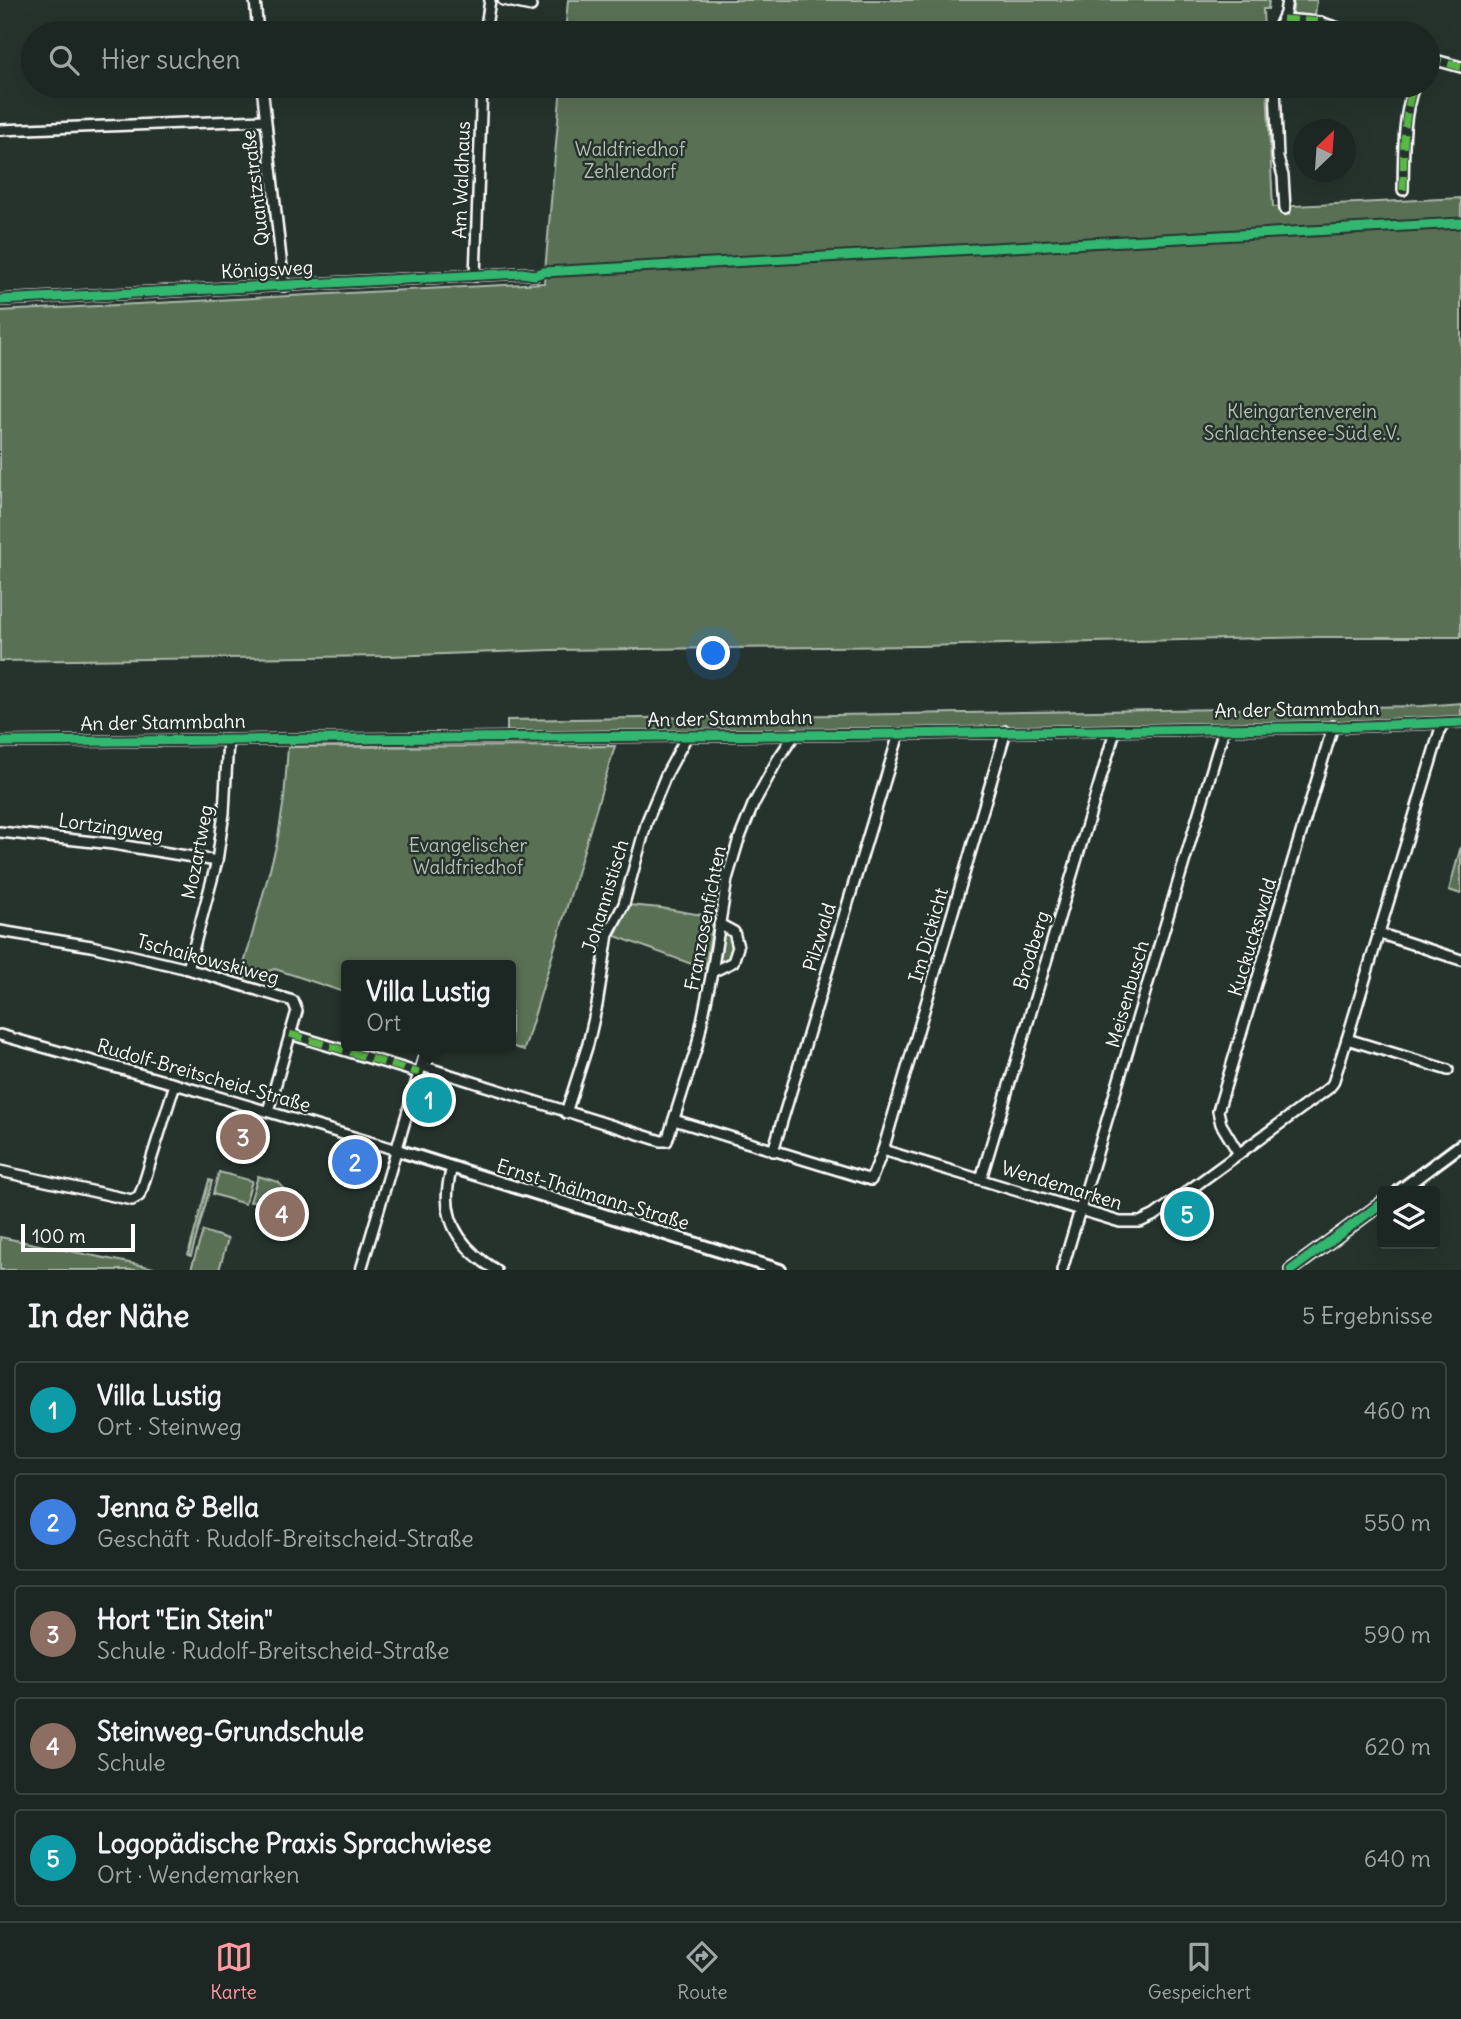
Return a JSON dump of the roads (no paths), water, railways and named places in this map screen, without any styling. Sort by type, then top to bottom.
[{"type":"street","points":[[255,0],[257,21]]},
{"type":"street","points":[[487,21],[490,0]]},
{"type":"street","points":[[503,0],[531,6]]},
{"type":"street","points":[[1287,0],[1283,19],[1308,21]]},
{"type":"street","points":[[1440,61],[1461,67]]},
{"type":"street","name":"Quantzstraße","points":[[263,98],[284,286]]},
{"type":"street","name":"Am Waldhaus","points":[[474,276],[481,98]]},
{"type":"street","points":[[1276,98],[1278,158],[1283,176],[1285,209]]},
{"type":"street","points":[[1402,190],[1410,98]]},
{"type":"street","points":[[0,130],[264,120]]},
{"type":"street","name":"Königsweg","points":[[0,300],[522,273],[535,275]]},
{"type":"street","name":"An der Stammbahn","points":[[0,742],[899,734],[1461,722]]},
{"type":"street","name":"Wendemarken","points":[[883,1150],[1120,1222],[1134,1222],[1149,1219],[1329,1088],[1348,1039],[1442,724]]},
{"type":"street","name":"Kuckuckswald","points":[[1239,1154],[1220,1124],[1218,1111],[1333,726]]},
{"type":"street","name":"Meisenbusch","points":[[1062,1270],[1224,729]]},
{"type":"street","name":"Im Dickicht","points":[[883,1150],[1006,731]]},
{"type":"street","name":"Brodberg","points":[[981,1179],[1115,731]]},
{"type":"street","name":"Franzosenfichten","points":[[674,1120],[696,1046],[712,972],[727,879],[743,830],[772,771],[795,734]]},
{"type":"street","name":"Pilzwald","points":[[773,1151],[899,734]]},
{"type":"street","name":"Johannistisch","points":[[566,1113],[591,1031],[608,934],[624,904],[647,821],[666,775],[687,736]]},
{"type":"street","name":"Mozartweg","points":[[188,969],[216,861],[224,813],[228,739]]},
{"type":"street","name":"Lortzingweg","points":[[0,832],[113,844],[216,861]]},
{"type":"street","points":[[712,972],[733,962],[738,947],[734,932],[719,924]]},
{"type":"street","name":"Tschaikowskiweg","points":[[0,931],[92,947],[188,969],[293,1001],[297,1011],[268,1111]]},
{"type":"street","points":[[1378,933],[1461,960]]},
{"type":"street","points":[[290,1034],[341,1048]]},
{"type":"street","name":"Rudolf-Breitscheid-Straße","points":[[0,1035],[397,1150]]},
{"type":"street","points":[[1348,1039],[1448,1070]]},
{"type":"street","points":[[351,1051],[664,1142],[670,1136],[674,1120],[871,1180],[883,1150]]},
{"type":"street","points":[[361,1270],[426,1051]]},
{"type":"street","points":[[0,1171],[132,1200],[139,1196],[142,1189],[175,1084]]},
{"type":"street","points":[[1406,1186],[1461,1145]]},
{"type":"street","name":"Ernst-Thälmann-Straße","points":[[397,1150],[780,1270]]},
{"type":"street","points":[[452,1168],[446,1195],[452,1224],[470,1251],[496,1270]]},
{"type":"street","points":[[1291,1270],[1377,1207]]},
{"type":"place","name":"Villa Lustig","points":[[429,1100]]},
{"type":"place","name":"Hort \"Ein Stein\"","points":[[243,1137]]},
{"type":"place","name":"Jenna & Bella","points":[[355,1162]]},
{"type":"place","name":"Steinweg-Grundschule","points":[[282,1214]]},
{"type":"place","name":"Logopädische Praxis Sprachwiese","points":[[1187,1214]]},
{"type":"park label","name":"Waldfriedhof Zehlendorf","points":[[630,160]]},
{"type":"park label","name":"Kleingartenverein Schlachtensee-Süd e.V.","points":[[1302,422]]},
{"type":"park label","name":"Evangelischer Waldfriedhof","points":[[468,856]]}]
